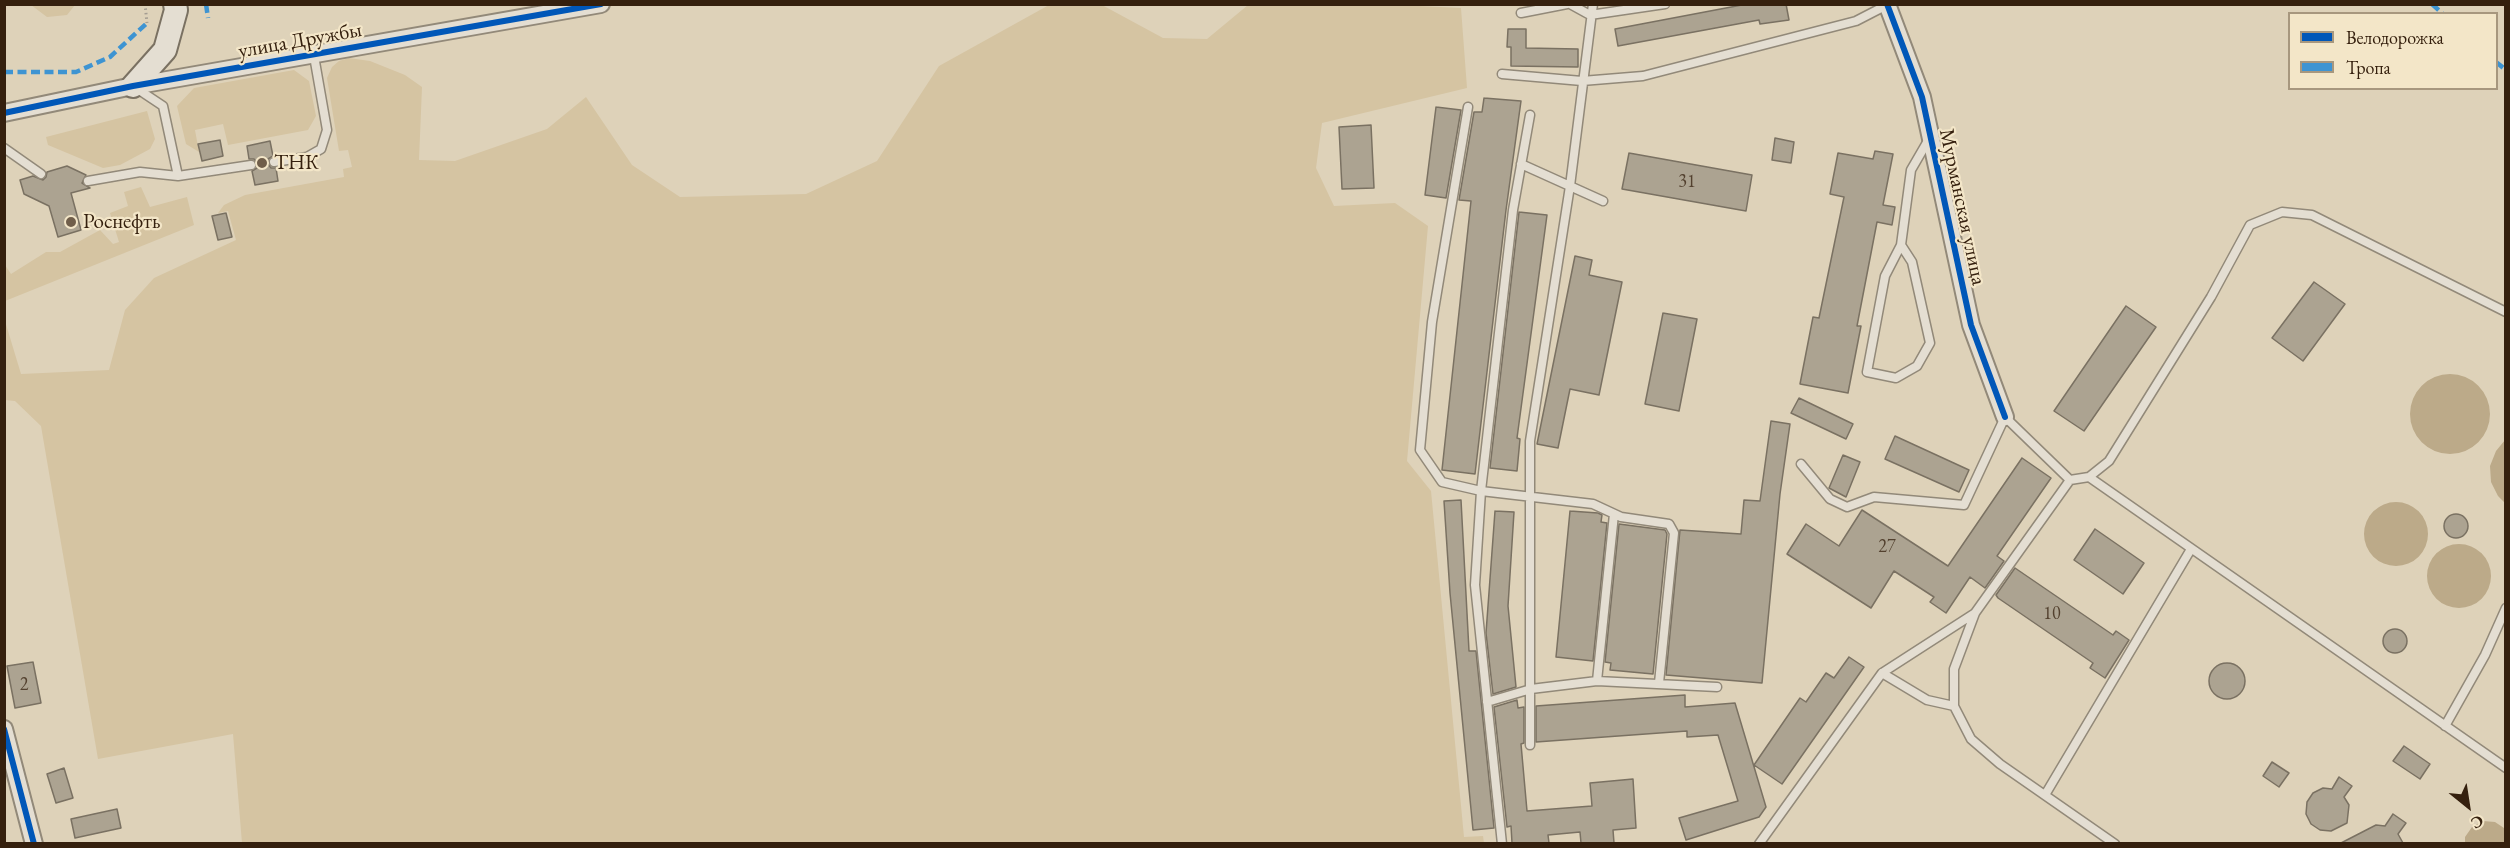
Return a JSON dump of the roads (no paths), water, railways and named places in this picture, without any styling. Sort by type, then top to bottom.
[{"type":"street","points":[[133,86],[165,50],[176,10],[175,4]]},
{"type":"street","name":"улица Дружбы","points":[[4,113],[133,86],[602,4]]},
{"type":"street","name":"Мурманская улица","points":[[1887,4],[1922,97],[1971,325],[2005,417]]},
{"type":"street","points":[[4,729],[34,843]]},
{"type":"lane","points":[[1521,13],[1569,4],[1590,15],[1660,5]]},
{"type":"lane","points":[[1530,745],[1532,497],[1530,441],[1570,186],[1593,4]]},
{"type":"lane","points":[[1502,74],[1582,81],[1643,76],[1856,21],[1887,4]]},
{"type":"lane","points":[[274,162],[307,157],[321,149],[327,130],[314,56]]},
{"type":"lane","points":[[133,86],[163,106],[178,176]]},
{"type":"lane","points":[[1468,107],[1432,322],[1420,450],[1442,482],[1481,491],[1593,504],[1614,514],[1669,524],[1674,533],[1659,682]]},
{"type":"lane","points":[[1502,843],[1475,585],[1481,491],[1513,210],[1530,115]]},
{"type":"lane","points":[[1901,245],[1912,262],[1930,343],[1917,366],[1896,378],[1867,372],[1885,276],[1901,245],[1911,170],[1930,136]]},
{"type":"lane","points":[[4,148],[41,174]]},
{"type":"lane","points":[[1521,164],[1603,201]]},
{"type":"lane","points":[[88,181],[140,172],[178,176],[251,165]]},
{"type":"lane","points":[[2115,843],[2000,764],[1971,739],[1954,706],[1954,669],[1976,613],[2070,480],[2089,477],[2109,461],[2211,297],[2250,225],[2282,212],[2312,215],[2505,312]]},
{"type":"lane","points":[[1801,464],[1830,499],[1847,507],[1874,497],[1964,505],[2005,417],[2070,480]]},
{"type":"lane","points":[[2089,477],[2505,768]]},
{"type":"lane","points":[[1597,681],[1614,514]]},
{"type":"lane","points":[[2045,795],[2191,549]]},
{"type":"lane","points":[[2445,726],[2485,655],[2505,608]]},
{"type":"lane","points":[[1760,843],[1882,672],[1976,613]]},
{"type":"lane","points":[[1882,672],[1927,700],[1954,706]]},
{"type":"lane","points":[[1487,702],[1531,689],[1597,681],[1659,682],[1717,687]]},
{"type":"place","name":"ТНК","points":[[262,163]]},
{"type":"place","name":"Роснефть","points":[[71,222]]}]
